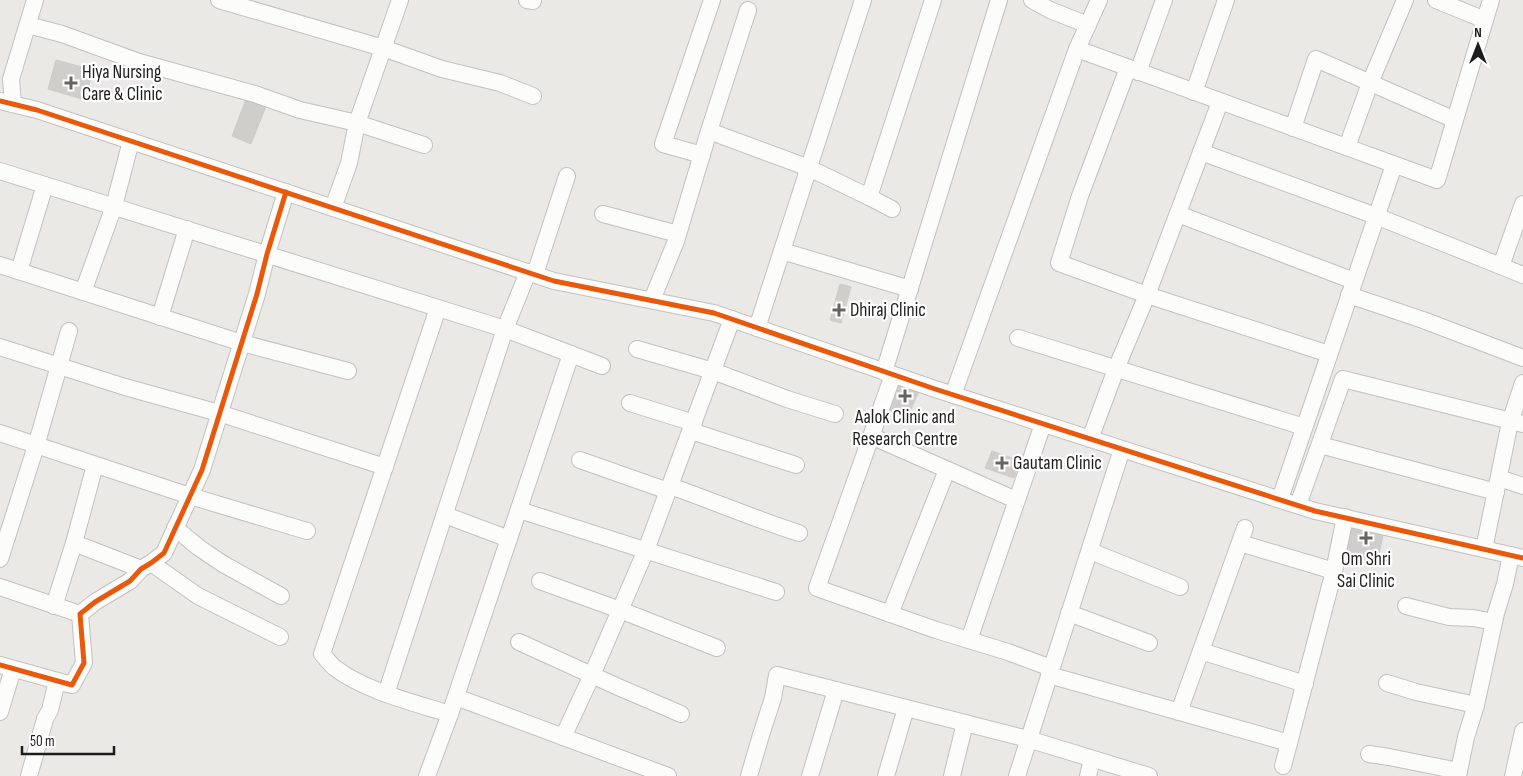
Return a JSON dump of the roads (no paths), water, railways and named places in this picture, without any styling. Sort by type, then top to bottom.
[{"type":"street","points":[[35,0],[11,79],[7,102],[37,110],[554,281],[714,313],[953,395],[1298,505],[1345,518],[1517,557],[1494,622],[1476,705],[1458,773],[1369,754]]},
{"type":"street","points":[[219,0],[383,48],[442,69],[500,83],[534,96]]},
{"type":"street","points":[[333,208],[349,163],[357,123],[400,0]]},
{"type":"street","points":[[702,155],[663,144],[712,0]]},
{"type":"street","points":[[757,328],[863,0]]},
{"type":"street","points":[[869,197],[933,0]]},
{"type":"street","points":[[999,0],[910,289],[871,436],[817,588],[969,640],[1050,672],[1179,712],[1289,743]]},
{"type":"street","points":[[1032,0],[1050,10],[1088,25]]},
{"type":"street","points":[[953,395],[1077,50],[1099,0]]},
{"type":"street","points":[[1164,0],[1080,196],[1060,263],[1147,295],[1329,354]]},
{"type":"street","points":[[1194,92],[1226,0]]},
{"type":"street","points":[[1346,148],[1370,83],[1405,0]]},
{"type":"street","points":[[1436,0],[1486,20]]},
{"type":"street","points":[[1077,50],[1437,180],[1491,0]]},
{"type":"street","points":[[652,300],[678,234],[748,10]]},
{"type":"street","points":[[28,24],[62,34],[139,62],[255,94],[300,110],[357,123],[424,145]]},
{"type":"street","points":[[1292,128],[1316,60],[1455,120]]},
{"type":"street","points":[[1090,439],[1220,102]]},
{"type":"street","points":[[709,131],[809,168],[892,209]]},
{"type":"street","points":[[83,292],[114,206],[131,141]]},
{"type":"street","points":[[1201,152],[1376,216],[1523,275]]},
{"type":"street","points":[[1280,499],[1394,165]]},
{"type":"street","points":[[0,171],[505,329],[602,366]]},
{"type":"street","points":[[386,694],[505,329],[531,273],[568,176]]},
{"type":"street","points":[[19,271],[45,185]]},
{"type":"street","points":[[80,614],[95,602],[130,581],[164,553],[202,470],[242,343],[286,192]]},
{"type":"street","points":[[1501,266],[1523,204]]},
{"type":"street","points":[[603,214],[678,234]]},
{"type":"street","points":[[1178,214],[1423,320],[1523,358]]},
{"type":"street","points":[[160,317],[187,229]]},
{"type":"street","points":[[782,251],[910,289]]},
{"type":"street","points":[[0,265],[242,343],[348,371]]},
{"type":"street","points":[[438,308],[322,654],[335,668],[386,694],[450,714]]},
{"type":"street","points":[[563,737],[646,550],[732,319]]},
{"type":"street","points":[[0,559],[36,446],[69,331]]},
{"type":"street","points":[[1018,338],[1304,427]]},
{"type":"street","points":[[0,347],[125,387],[219,413],[385,467]]},
{"type":"street","points":[[637,349],[713,371],[787,399],[835,414]]},
{"type":"street","points":[[427,776],[456,697],[571,354]]},
{"type":"street","points":[[1298,505],[1343,379],[1517,423]]},
{"type":"street","points":[[1484,549],[1497,485],[1517,423],[1523,383]]},
{"type":"street","points":[[630,403],[796,465]]},
{"type":"street","points":[[969,640],[1043,424]]},
{"type":"street","points":[[0,433],[190,496],[307,531]]},
{"type":"street","points":[[871,436],[1016,500]]},
{"type":"street","points":[[1320,446],[1497,485],[1523,486]]},
{"type":"street","points":[[1017,776],[1122,449]]},
{"type":"street","points":[[580,460],[669,489],[702,497],[762,521],[799,533]]},
{"type":"street","points":[[54,606],[74,543],[95,465]]},
{"type":"street","points":[[890,614],[947,470]]},
{"type":"street","points":[[519,510],[776,592]]},
{"type":"street","points":[[445,515],[509,538]]},
{"type":"street","points":[[1283,766],[1334,571],[1345,518]]},
{"type":"street","points":[[175,528],[223,564],[281,596]]},
{"type":"street","points":[[1179,712],[1242,536],[1334,571]]},
{"type":"street","points":[[74,543],[146,566],[198,596],[280,637]]},
{"type":"street","points":[[1090,551],[1180,587]]},
{"type":"street","points":[[540,581],[717,648]]},
{"type":"street","points":[[0,587],[80,614]]},
{"type":"street","points":[[1406,606],[1449,617],[1473,618],[1494,622]]},
{"type":"street","points":[[1069,613],[1149,643]]},
{"type":"street","points":[[0,712],[7,667],[72,685],[84,663],[80,614]]},
{"type":"street","points":[[519,642],[681,714]]},
{"type":"street","points":[[1201,652],[1305,684]]},
{"type":"street","points":[[750,776],[760,735],[773,698],[777,675],[1028,739],[1149,776]]},
{"type":"street","points":[[29,776],[57,681]]},
{"type":"street","points":[[1386,683],[1416,692],[1476,705]]},
{"type":"street","points":[[810,776],[836,690]]},
{"type":"street","points":[[456,697],[666,776]]},
{"type":"street","points":[[886,776],[906,708]]},
{"type":"street","points":[[952,776],[965,723]]},
{"type":"street","points":[[1513,776],[1523,731]]},
{"type":"street","points":[[1088,776],[1092,759]]},
{"type":"place","name":"Hiya Nursing Care & Clinic","points":[[71,83]]},
{"type":"place","name":"Dhiraj Clinic","points":[[839,310]]},
{"type":"place","name":"Aalok Clinic and Research Centre","points":[[905,396]]},
{"type":"place","name":"Gautam Clinic","points":[[1002,463]]},
{"type":"place","name":"Om Shri Sai Clinic","points":[[1366,538]]}]
